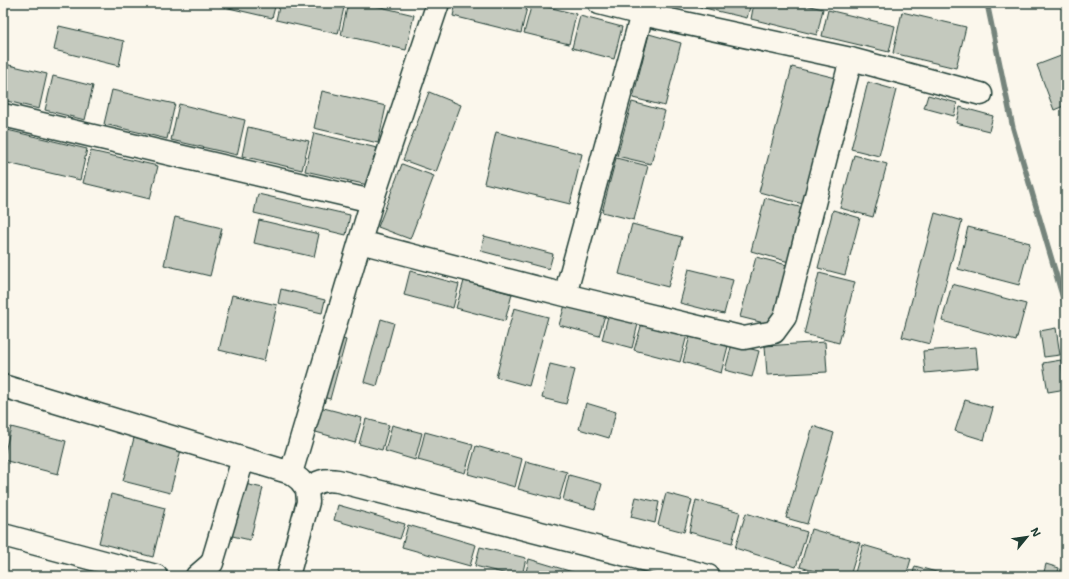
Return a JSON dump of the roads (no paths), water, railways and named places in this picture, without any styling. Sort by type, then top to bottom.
[{"type":"street","points":[[291,473],[372,201],[436,3]]},
{"type":"street","points":[[599,3],[642,14],[850,59],[981,94]]},
{"type":"street","points":[[565,295],[642,14]]},
{"type":"street","points":[[360,242],[565,295],[744,338],[774,332],[785,317],[850,59]]},
{"type":"street","points":[[3,115],[372,201]]},
{"type":"street","points":[[3,386],[291,473],[300,480],[307,489],[308,502],[288,576]]},
{"type":"street","points":[[197,576],[212,563],[243,459]]},
{"type":"street","points":[[307,489],[316,483],[327,479],[338,481],[699,575]]},
{"type":"street","points":[[3,535],[156,576]]},
{"type":"waterway","points":[[987,3],[1013,128],[1066,308]]}]
